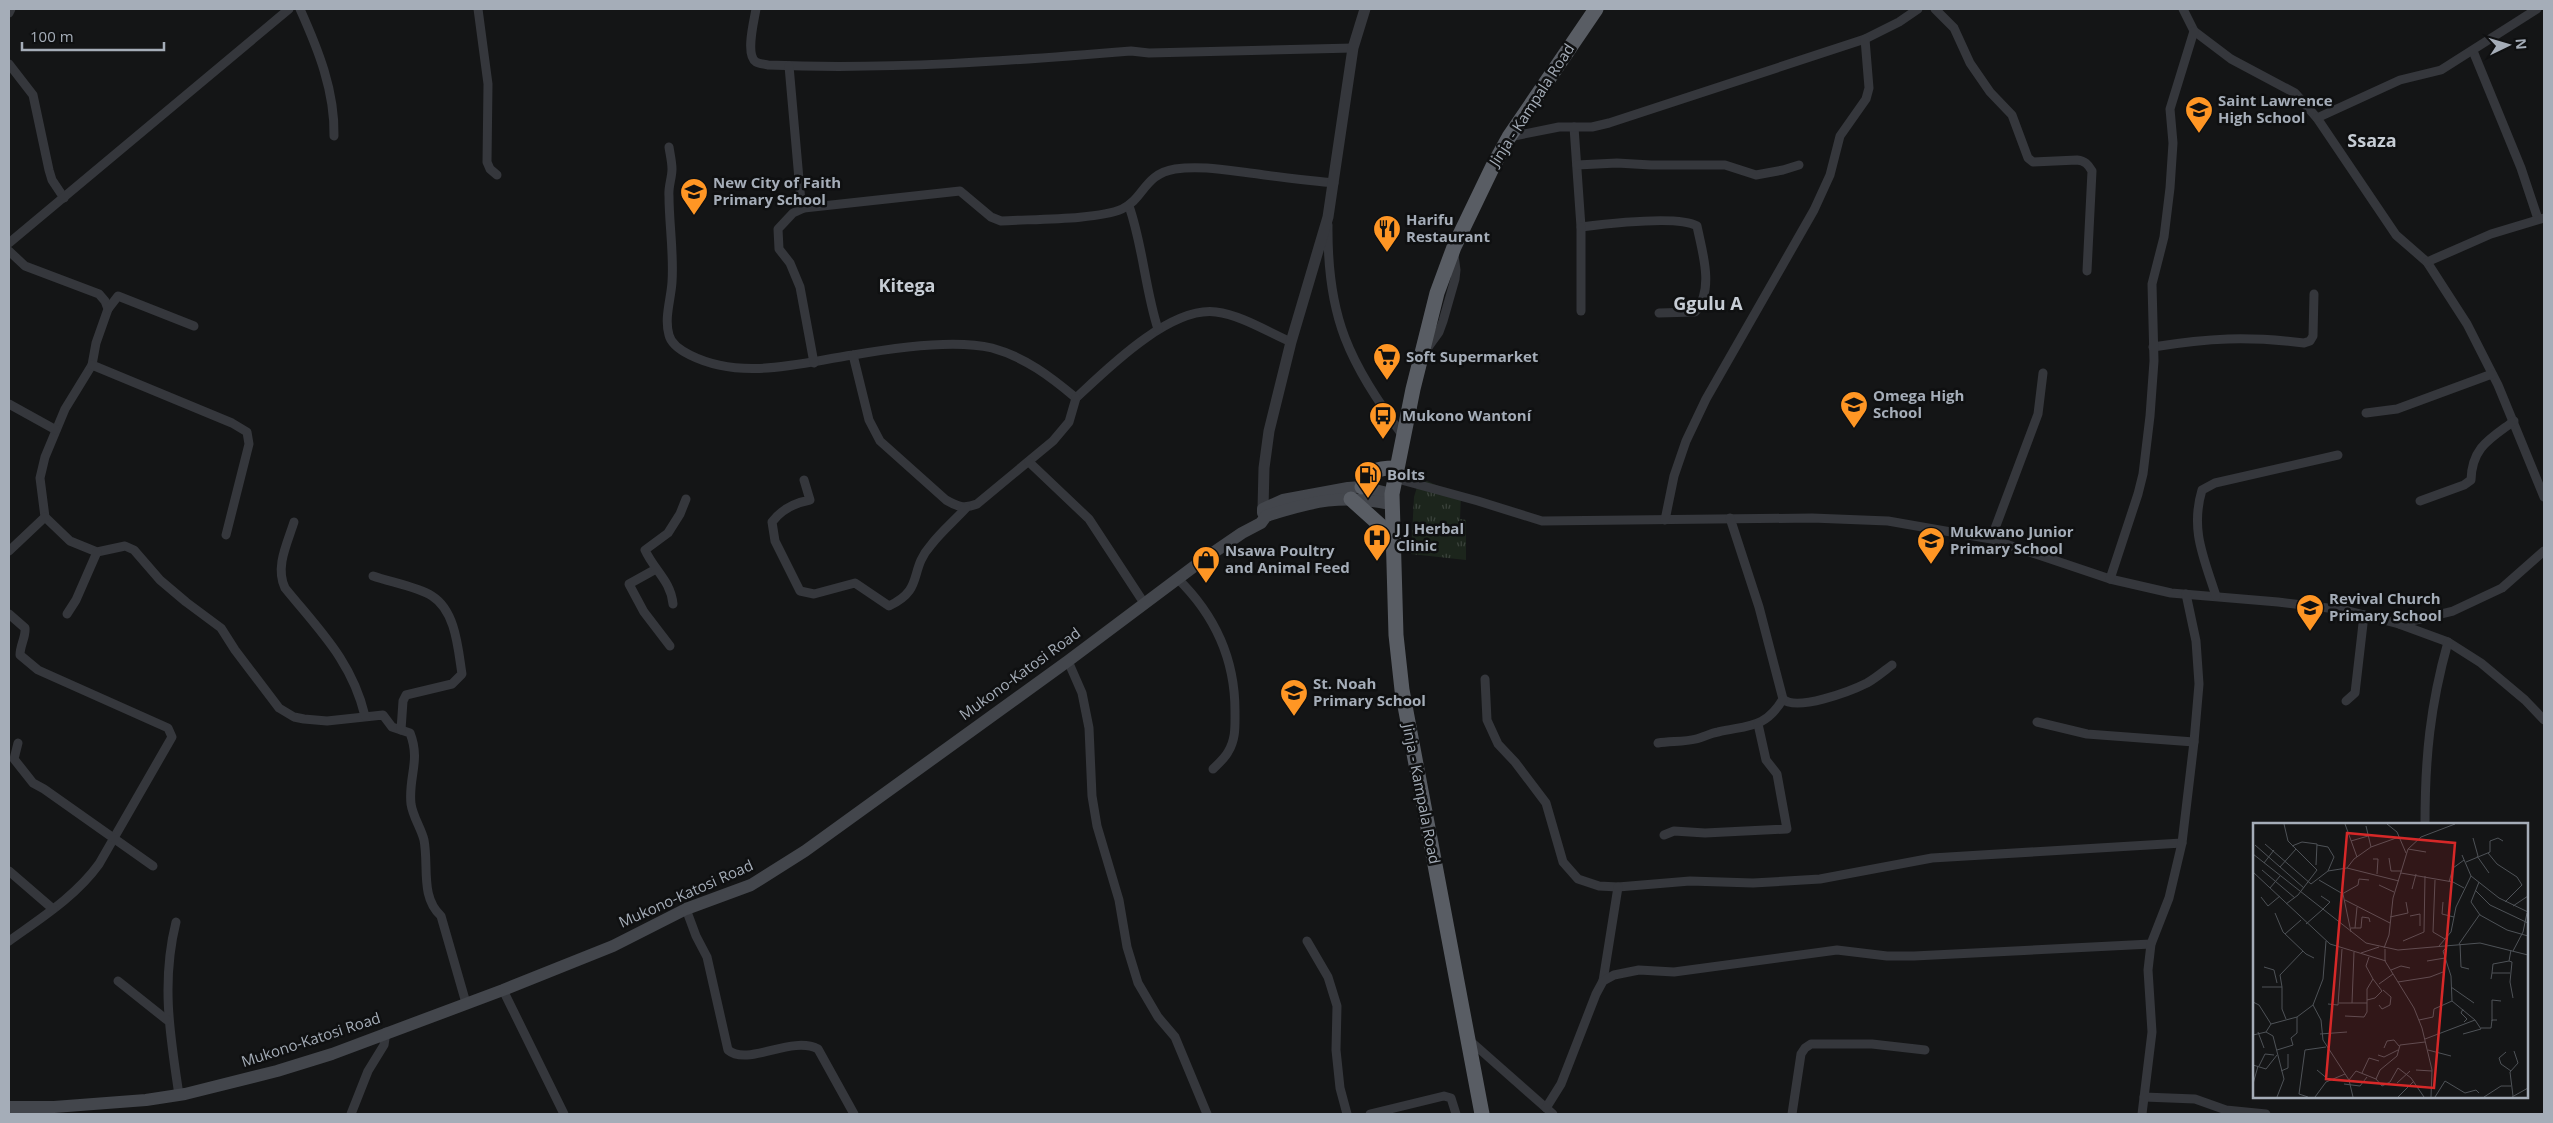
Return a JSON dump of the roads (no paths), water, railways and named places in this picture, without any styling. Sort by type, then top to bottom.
[{"type":"highway","name":"Jinja - Kampala Road","points":[[1482,1114],[1402,690],[1396,635],[1391,499],[1419,361],[1437,293],[1454,247],[1509,137],[1596,9]]},
{"type":"highway","points":[[1362,487],[1370,475],[1379,468],[1395,473]]},
{"type":"highway","points":[[1351,499],[1391,535]]},
{"type":"main road","points":[[1264,516],[1283,500],[1303,495],[1362,487],[1391,499]]},
{"type":"main road","points":[[1264,516],[1314,502],[1362,498],[1391,499]]},
{"type":"main road","name":"Mukono-Katosi Road","points":[[9,1106],[96,1105],[179,1095],[277,1071],[332,1054],[386,1032],[504,990],[612,946],[686,909],[751,885],[792,860],[1068,661],[1177,578],[1264,516]]},
{"type":"street","points":[[9,13],[12,9]]},
{"type":"street","points":[[9,244],[289,9]]},
{"type":"street","points":[[300,9],[313,40],[319,62],[327,74],[326,83],[334,112],[334,136]]},
{"type":"street","points":[[478,9],[488,84],[487,162],[490,169],[497,175]]},
{"type":"street","points":[[756,9],[750,45],[752,57],[757,63],[789,66],[850,67],[1001,62],[1131,51],[1149,53],[1354,48]]},
{"type":"street","points":[[1264,516],[1264,468],[1269,430],[1291,342],[1328,217],[1354,48],[1365,9]]},
{"type":"street","points":[[1509,137],[1559,127],[1608,123],[1865,39],[1899,22],[1918,9]]},
{"type":"street","points":[[2183,9],[2194,31],[2231,59],[2295,94],[2317,118],[2396,235],[2427,262],[2467,324],[2492,374],[2514,421],[2544,498]]},
{"type":"street","points":[[2317,118],[2400,80],[2441,70],[2537,9]]},
{"type":"street","points":[[1940,10],[1954,28],[1970,63],[1990,92],[2012,115],[2028,158],[2033,162],[2077,160],[2084,161],[2089,165],[2092,171],[2087,271]]},
{"type":"street","points":[[2110,579],[2143,474],[2150,416],[2153,347],[2152,284],[2164,237],[2173,143],[2170,109],[2194,31]]},
{"type":"street","points":[[1665,520],[1674,476],[1686,441],[1706,399],[1814,210],[1830,175],[1840,136],[1866,99],[1869,88],[1865,39]]},
{"type":"street","points":[[2427,262],[2490,234],[2541,219],[2472,52]]},
{"type":"street","points":[[9,64],[33,95],[52,180],[64,198]]},
{"type":"street","points":[[789,66],[796,164],[801,202],[804,208]]},
{"type":"street","points":[[1574,127],[1581,227],[1581,311]]},
{"type":"street","points":[[669,147],[672,169],[668,194],[672,284],[667,319],[669,335],[674,344],[696,358],[723,367],[756,369],[814,362],[853,354],[958,344],[992,348],[1028,363],[1048,375],[1076,398]]},
{"type":"street","points":[[1577,165],[1617,163],[1725,165],[1756,175],[1798,165]]},
{"type":"street","points":[[814,362],[800,287],[790,263],[779,248],[778,229],[793,213],[804,208],[960,192],[991,217],[1001,221],[1112,212],[1129,206],[1149,181],[1163,172],[1176,169],[1201,167],[1334,183]]},
{"type":"street","points":[[1129,206],[1137,229],[1150,306],[1158,329]]},
{"type":"street","points":[[1328,217],[1330,284],[1340,326],[1368,386],[1403,436]]},
{"type":"street","points":[[1581,227],[1662,221],[1690,222],[1696,226],[1705,269],[1705,281],[1700,306],[1695,312],[1659,313]]},
{"type":"street","points":[[9,250],[25,266],[99,294],[105,301],[108,309]]},
{"type":"street","points":[[2153,347],[2199,340],[2240,337],[2310,341],[2313,336],[2314,294]]},
{"type":"street","points":[[194,326],[118,296],[108,309],[96,343],[92,366],[65,409],[45,457],[40,478],[45,517],[70,541],[97,552],[125,546],[134,550],[160,580],[221,628],[235,650],[279,708],[294,717],[328,721],[383,715],[392,727],[410,733],[415,746],[416,761],[411,789],[411,805],[424,840],[427,886],[432,908],[441,916],[466,1003]]},
{"type":"street","points":[[804,480],[810,500],[800,502],[779,513],[772,522],[775,541],[800,591],[814,594],[855,583],[889,606],[904,599],[913,588],[918,564],[930,545],[966,508],[977,504],[1053,441],[1069,422],[1076,398],[1112,365],[1158,329],[1203,312],[1216,312],[1228,315],[1291,342]]},
{"type":"street","points":[[853,354],[869,420],[880,441],[946,500],[966,508]]},
{"type":"street","points":[[92,366],[232,423],[247,432],[249,444],[226,535]]},
{"type":"street","points":[[1991,539],[2038,414],[2043,373]]},
{"type":"street","points":[[2366,413],[2397,409],[2492,374]]},
{"type":"street","points":[[9,404],[56,430]]},
{"type":"street","points":[[2420,501],[2464,486],[2471,480],[2472,468],[2482,445],[2514,421]]},
{"type":"street","points":[[2216,596],[2199,540],[2196,517],[2202,490],[2215,483],[2338,455]]},
{"type":"street","points":[[1029,462],[1089,520],[1144,603]]},
{"type":"street","points":[[1395,473],[1542,521],[1730,518],[1812,518],[1888,521],[1991,539],[2110,579],[2186,594],[2326,608],[2364,616],[2399,624],[2448,642],[2481,663],[2525,700],[2544,720]]},
{"type":"street","points":[[672,604],[672,593],[645,550],[668,533],[680,514],[686,499]]},
{"type":"street","points":[[9,551],[45,517]]},
{"type":"street","points":[[1730,518],[1760,607],[1783,699],[1790,704],[1801,704],[1836,695],[1867,683],[1892,665]]},
{"type":"street","points":[[294,522],[281,562],[280,578],[285,588],[340,657],[354,680],[365,716]]},
{"type":"street","points":[[2399,624],[2453,612],[2502,588],[2544,551]]},
{"type":"street","points":[[67,614],[76,600],[97,552]]},
{"type":"street","points":[[656,568],[628,584],[644,612],[670,646]]},
{"type":"street","points":[[373,576],[431,595],[440,602],[453,628],[462,674],[452,684],[406,695],[403,701],[400,730]]},
{"type":"street","points":[[1177,578],[1192,593],[1210,618],[1228,652],[1233,677],[1235,737],[1228,753],[1213,769]]},
{"type":"street","points":[[2142,1114],[2152,1032],[2148,970],[2151,944],[2169,898],[2182,843],[2199,684],[2196,641],[2186,594]]},
{"type":"street","points":[[9,614],[25,628],[26,633],[20,644],[20,655],[27,663],[38,670],[168,728],[172,732],[172,737],[88,880],[53,910],[9,941]]},
{"type":"street","points":[[2346,701],[2355,694],[2364,616]]},
{"type":"street","points":[[2425,823],[2427,742],[2433,716],[2433,699],[2448,642]]},
{"type":"street","points":[[1068,661],[1082,693],[1089,728],[1092,796],[1097,826],[1119,900],[1128,947],[1138,983],[1158,1017],[1176,1037],[1207,1114]]},
{"type":"street","points":[[1485,679],[1488,720],[1498,744],[1515,762],[1546,803],[1563,862],[1578,879],[1599,886],[1618,887],[1690,882],[1753,883],[1820,879],[1932,858],[2182,843]]},
{"type":"street","points":[[1658,743],[1697,739],[1715,732],[1750,728],[1775,712],[1783,699]]},
{"type":"street","points":[[2037,722],[2087,734],[2194,742]]},
{"type":"street","points":[[1664,835],[1674,831],[1705,833],[1787,829],[1777,774],[1766,760],[1758,724]]},
{"type":"street","points":[[18,743],[14,759],[32,783],[44,789],[153,866]]},
{"type":"street","points":[[9,871],[53,910]]},
{"type":"street","points":[[1468,1039],[1550,1111],[1587,1016],[1603,981],[1618,887]]},
{"type":"street","points":[[686,909],[696,936],[707,957],[728,1050],[734,1055],[744,1056],[797,1044],[809,1044],[818,1049],[854,1114]]},
{"type":"street","points":[[176,922],[168,960],[167,1020],[179,1095]]},
{"type":"street","points":[[1308,941],[1328,977],[1336,1006],[1336,1050],[1340,1088],[1347,1114]]},
{"type":"street","points":[[1603,981],[1614,975],[1640,970],[1674,972],[1837,950],[1887,956],[1914,956],[2151,944]]},
{"type":"street","points":[[118,981],[167,1020]]},
{"type":"street","points":[[504,990],[564,1114]]},
{"type":"street","points":[[351,1114],[368,1070],[384,1045],[386,1032]]},
{"type":"street","points":[[1792,1114],[1801,1054],[1810,1044],[1872,1044],[1925,1050]]},
{"type":"street","points":[[1370,1114],[1444,1096],[1451,1098],[1455,1105],[1456,1114]]},
{"type":"street","points":[[2144,1097],[2195,1099],[2226,1110],[2266,1114]]},
{"type":"place","name":"Saint Lawrence High School","points":[[2199,134]]},
{"type":"place","name":"New City of Faith Primary School","points":[[694,216]]},
{"type":"place","name":"Harifu Restaurant","points":[[1387,253]]},
{"type":"place","name":"Soft Supermarket","points":[[1387,381]]},
{"type":"place","name":"Omega High School","points":[[1854,429]]},
{"type":"place","name":"Mukono Wantoní","points":[[1383,440]]},
{"type":"place","name":"Bolts","points":[[1368,499]]},
{"type":"place","name":"J J Herbal Clinic","points":[[1377,562]]},
{"type":"place","name":"Mukwano Junior Primary School","points":[[1931,565]]},
{"type":"place","name":"Nsawa Poultry and Animal Feed","points":[[1206,584]]},
{"type":"place","name":"Revival Church Primary School","points":[[2310,632]]},
{"type":"place","name":"St. Noah Primary School","points":[[1294,717]]},
{"type":"district","name":"Ssaza","points":[[2372,141]]},
{"type":"district","name":"Kitega","points":[[907,286]]},
{"type":"district","name":"Ggulu A","points":[[1708,304]]}]
